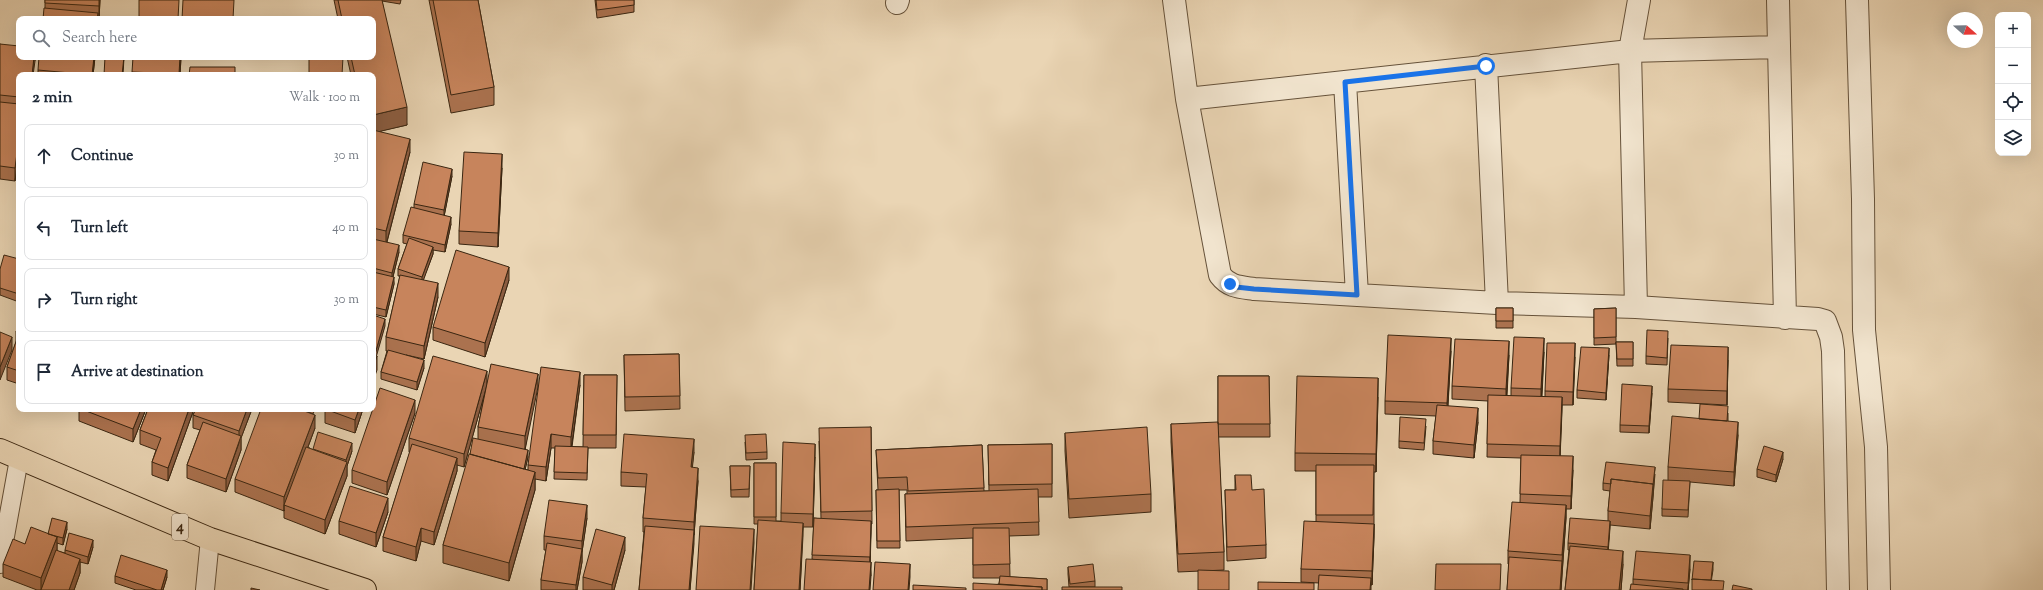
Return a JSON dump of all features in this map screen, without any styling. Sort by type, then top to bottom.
[{"type":"highway","name":"4","points":[[9,455],[210,539],[365,590]]},
{"type":"street","points":[[1174,0],[1187,98],[1220,275],[1224,280],[1236,287],[1497,303],[1636,307],[1818,319],[1825,321],[1831,337],[1834,373],[1838,590]]},
{"type":"street","points":[[1636,307],[1630,51],[1639,0]]},
{"type":"street","points":[[1778,0],[1785,318]]},
{"type":"street","points":[[1857,0],[1863,199],[1864,330],[1876,447],[1880,590]]},
{"type":"street","points":[[1187,98],[1630,51],[1778,47]]},
{"type":"street","points":[[1486,66],[1497,303]]},
{"type":"street","points":[[1345,82],[1357,295]]},
{"type":"lane","points":[[0,564],[9,455]]},
{"type":"lane","points":[[205,590],[210,539]]},
{"type":"building","points":[[45,0],[99,0],[99,6],[45,3]]},
{"type":"building","points":[[139,0],[179,0],[178,16],[139,16]]},
{"type":"building","points":[[183,0],[234,0],[233,16],[182,16]]},
{"type":"building","points":[[338,0],[382,0],[407,107],[376,114],[376,72],[354,72],[352,60],[376,60],[376,16],[341,16]]},
{"type":"building","points":[[433,0],[478,0],[494,87],[451,95]]},
{"type":"building","points":[[596,0],[634,0],[634,5],[597,10]]},
{"type":"building","points":[[44,8],[98,13],[98,16],[43,16]]},
{"type":"building","points":[[0,44],[16,46],[16,60],[34,60],[32,72],[16,72],[16,97],[0,95]]},
{"type":"building","points":[[39,60],[94,60],[92,72],[60,72],[38,70]]},
{"type":"building","points":[[105,60],[124,60],[122,72],[104,72]]},
{"type":"building","points":[[133,60],[180,60],[179,72],[132,72]]},
{"type":"building","points":[[309,60],[343,60],[342,72],[309,72]]},
{"type":"building","points":[[190,67],[235,67],[235,72],[189,72]]},
{"type":"building","points":[[0,102],[16,104],[15,168],[0,166]]},
{"type":"building","points":[[376,131],[410,139],[386,231],[376,229]]},
{"type":"building","points":[[464,152],[502,154],[498,233],[459,231]]},
{"type":"building","points":[[423,162],[452,169],[444,210],[414,204]]},
{"type":"building","points":[[411,207],[451,217],[445,245],[403,235]]},
{"type":"building","points":[[409,238],[433,247],[422,277],[398,269]]},
{"type":"building","points":[[376,240],[399,245],[392,273],[376,269]]},
{"type":"building","points":[[456,250],[509,267],[485,343],[433,327]]},
{"type":"building","points":[[4,255],[16,258],[16,293],[0,288],[0,269]]},
{"type":"building","points":[[376,273],[394,277],[386,310],[376,308]]},
{"type":"building","points":[[400,275],[438,283],[424,346],[386,337]]},
{"type":"building","points":[[1496,308],[1513,308],[1513,321],[1496,321]]},
{"type":"building","points":[[1616,308],[1616,337],[1594,338],[1594,309]]},
{"type":"building","points":[[376,316],[385,319],[376,350]]},
{"type":"building","points":[[1647,330],[1668,331],[1667,358],[1646,356]]},
{"type":"building","points":[[0,332],[12,337],[0,367]]},
{"type":"building","points":[[1388,335],[1451,338],[1447,403],[1385,401]]},
{"type":"building","points":[[1514,337],[1544,338],[1541,389],[1511,388]]},
{"type":"building","points":[[1455,339],[1509,341],[1506,389],[1452,386]]},
{"type":"building","points":[[16,342],[16,370],[7,367]]},
{"type":"building","points":[[1616,342],[1633,342],[1633,359],[1617,359]]},
{"type":"building","points":[[1547,343],[1575,343],[1573,392],[1545,391]]},
{"type":"building","points":[[1671,345],[1728,347],[1727,391],[1668,389]]},
{"type":"building","points":[[1581,347],[1609,348],[1606,393],[1577,390]]},
{"type":"building","points":[[388,350],[424,360],[417,382],[381,372]]},
{"type":"building","points":[[679,354],[680,396],[625,397],[624,355]]},
{"type":"building","points":[[433,356],[487,371],[464,454],[409,438]]},
{"type":"building","points":[[491,364],[538,374],[525,436],[478,427]]},
{"type":"building","points":[[541,367],[580,372],[571,437],[551,434],[546,467],[528,465]]},
{"type":"building","points":[[584,375],[617,375],[616,435],[583,435]]},
{"type":"building","points":[[1218,376],[1269,376],[1270,424],[1218,424]]},
{"type":"building","points":[[1297,376],[1378,378],[1376,454],[1295,453]]},
{"type":"building","points":[[1622,384],[1652,386],[1649,426],[1620,425]]},
{"type":"building","points":[[380,388],[415,400],[387,482],[352,470],[372,412],[376,412],[376,400]]},
{"type":"building","points":[[1488,395],[1562,397],[1560,446],[1487,444]]},
{"type":"building","points":[[1700,404],[1728,406],[1727,421],[1699,419]]},
{"type":"building","points":[[1437,405],[1478,408],[1474,445],[1433,441]]},
{"type":"building","points":[[89,412],[140,412],[133,429]]},
{"type":"building","points":[[147,412],[188,412],[168,468],[152,462],[161,438],[140,430]]},
{"type":"building","points":[[194,412],[246,412],[239,431],[193,415]]},
{"type":"building","points":[[260,412],[307,412],[315,415],[284,497],[235,479]]},
{"type":"building","points":[[333,412],[358,412],[355,420]]},
{"type":"building","points":[[1672,416],[1738,422],[1734,472],[1668,467]]},
{"type":"building","points":[[1400,417],[1426,419],[1424,443],[1399,441]]},
{"type":"building","points":[[203,422],[241,436],[226,479],[187,465]]},
{"type":"building","points":[[1218,422],[1224,552],[1178,554],[1171,424]]},
{"type":"building","points":[[871,427],[872,511],[821,512],[819,428]]},
{"type":"building","points":[[1147,427],[1151,494],[1069,499],[1065,433]]},
{"type":"building","points":[[318,432],[352,443],[346,460],[313,449]]},
{"type":"building","points":[[624,434],[694,439],[691,467],[698,468],[694,522],[643,518],[647,474],[621,472]]},
{"type":"building","points":[[766,434],[767,452],[746,453],[745,435]]},
{"type":"building","points":[[473,438],[528,450],[524,469],[470,454]]},
{"type":"building","points":[[783,442],[815,444],[813,514],[781,513]]},
{"type":"building","points":[[412,444],[457,458],[434,532],[421,528],[416,547],[383,537]]},
{"type":"building","points":[[1052,444],[1052,484],[989,485],[988,445]]},
{"type":"building","points":[[982,445],[984,488],[908,491],[907,477],[878,478],[876,450]]},
{"type":"building","points":[[555,446],[588,447],[587,473],[554,472]]},
{"type":"building","points":[[1764,446],[1783,452],[1776,475],[1757,469]]},
{"type":"building","points":[[306,447],[347,462],[325,520],[284,505]]},
{"type":"building","points":[[469,454],[535,472],[509,563],[443,545]]},
{"type":"building","points":[[1521,455],[1573,456],[1571,496],[1520,494]]},
{"type":"building","points":[[1606,462],[1655,467],[1653,485],[1611,479],[1611,484],[1603,483]]},
{"type":"building","points":[[754,463],[776,463],[776,517],[754,517]]},
{"type":"building","points":[[1316,465],[1374,465],[1373,515],[1316,515]]},
{"type":"building","points":[[730,466],[750,466],[749,489],[731,490]]},
{"type":"building","points":[[1235,475],[1251,475],[1252,490],[1264,489],[1266,545],[1227,547],[1225,490],[1236,490]]},
{"type":"building","points":[[1611,479],[1653,484],[1650,516],[1608,511]]},
{"type":"building","points":[[1663,480],[1690,481],[1688,510],[1662,509]]},
{"type":"building","points":[[350,486],[388,498],[376,533],[339,521]]},
{"type":"building","points":[[899,489],[900,541],[877,541],[876,490]]},
{"type":"building","points":[[1038,489],[1039,522],[906,527],[905,494]]},
{"type":"building","points":[[549,500],[587,505],[582,541],[544,536]]},
{"type":"building","points":[[1512,502],[1566,505],[1562,555],[1508,551]]},
{"type":"building","points":[[52,518],[67,522],[63,538],[48,534]]},
{"type":"building","points":[[814,518],[871,521],[870,557],[812,555]]},
{"type":"building","points":[[1570,518],[1610,521],[1608,547],[1568,543]]},
{"type":"building","points":[[758,520],[803,523],[799,590],[754,590]]},
{"type":"building","points":[[1304,521],[1374,524],[1372,571],[1301,569]]},
{"type":"building","points":[[645,526],[694,530],[689,590],[639,590]]},
{"type":"building","points":[[700,526],[754,529],[750,590],[696,590]]},
{"type":"building","points":[[31,527],[57,537],[41,578],[3,564],[13,539],[25,544]]},
{"type":"building","points":[[973,528],[1009,528],[1010,564],[973,565]]},
{"type":"building","points":[[596,529],[625,537],[612,585],[583,577]]},
{"type":"building","points":[[69,533],[93,540],[88,557],[65,550]]},
{"type":"building","points":[[547,543],[582,549],[576,585],[541,580]]},
{"type":"building","points":[[1570,546],[1623,551],[1619,590],[1565,590]]},
{"type":"building","points":[[56,550],[80,559],[69,590],[41,590]]},
{"type":"building","points":[[1636,551],[1690,555],[1688,583],[1633,579]]},
{"type":"building","points":[[121,555],[167,570],[161,590],[115,576]]},
{"type":"building","points":[[1509,557],[1562,561],[1560,590],[1507,590]]},
{"type":"building","points":[[806,559],[871,562],[869,590],[804,590]]},
{"type":"building","points":[[1694,561],[1713,562],[1711,580],[1692,579]]},
{"type":"building","points":[[875,562],[910,564],[908,590],[873,590]]},
{"type":"building","points":[[1093,564],[1095,581],[1070,584],[1068,567]]},
{"type":"building","points":[[1436,564],[1501,564],[1500,590],[1435,590]]},
{"type":"building","points":[[1198,570],[1229,571],[1229,590],[1198,590]]},
{"type":"building","points":[[1319,575],[1371,578],[1370,590],[1318,590]]},
{"type":"building","points":[[1000,576],[1047,579],[1047,590],[1042,590],[1042,587],[999,584]]},
{"type":"building","points":[[1692,579],[1724,581],[1723,590],[1692,590]]},
{"type":"building","points":[[1258,582],[1314,583],[1314,590],[1258,590]]},
{"type":"building","points":[[973,583],[1042,587],[1042,590],[973,590]]},
{"type":"building","points":[[1631,584],[1683,589],[1683,590],[1630,590]]},
{"type":"building","points":[[913,585],[966,588],[966,590],[913,590]]},
{"type":"building","points":[[1733,585],[1752,589],[1752,590],[1732,590]]},
{"type":"building","points":[[1062,587],[1122,587],[1122,590],[1062,590]]},
{"type":"route","points":[[1230,284],[1236,287],[1254,289],[1357,295],[1345,82],[1486,66]]}]
